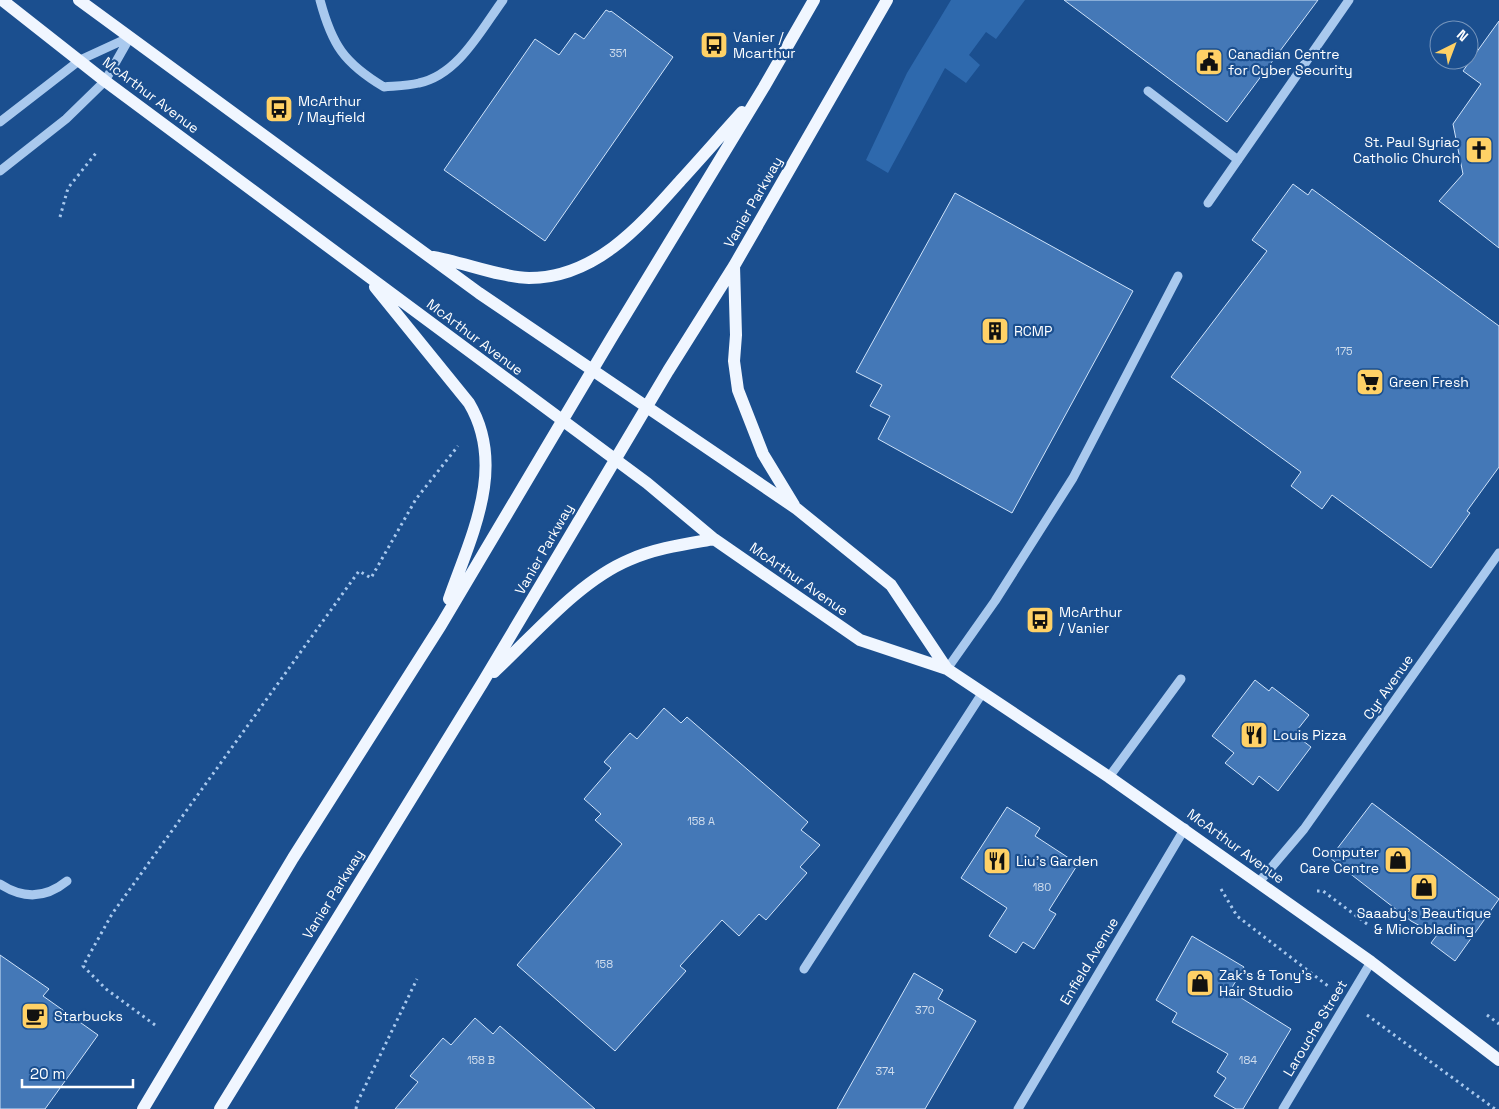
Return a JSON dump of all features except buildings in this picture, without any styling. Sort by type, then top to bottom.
[{"type":"main road","name":"McArthur Avenue","points":[[2,0],[105,81],[615,459],[714,539],[860,640],[947,669],[983,692],[1185,828],[1371,962],[1499,1060]]},
{"type":"main road","name":"McArthur Avenue","points":[[79,0],[428,256],[592,371],[797,509],[891,585],[947,669]]},
{"type":"main road","points":[[143,1109],[288,867],[441,625],[764,87],[814,0]]},
{"type":"main road","name":"Vanier Parkway","points":[[220,1109],[484,682],[615,459],[734,266],[887,0]]},
{"type":"main road","points":[[428,256],[529,278],[572,270],[592,261],[607,252],[640,226],[764,87]]},
{"type":"main road","points":[[734,266],[736,335],[734,361],[738,390],[763,454],[797,509]]},
{"type":"main road","points":[[365,273],[469,403],[479,419],[485,440],[486,482],[482,503],[441,625]]},
{"type":"main road","points":[[484,682],[577,594],[613,569],[630,560],[677,545],[714,539]]},
{"type":"street","points":[[320,0],[327,29],[336,47],[349,63],[362,74],[384,87],[420,83],[439,76],[454,64],[503,0]]},
{"type":"street","points":[[1208,203],[1349,0]]},
{"type":"street","points":[[0,122],[80,60],[130,37]]},
{"type":"street","points":[[0,171],[66,119],[105,81],[130,37]]},
{"type":"street","points":[[1148,91],[1238,160]]},
{"type":"street","points":[[947,669],[995,601],[1073,478],[1178,276]]},
{"type":"street","name":"Cyr Avenue","points":[[1260,882],[1304,829],[1499,553]]},
{"type":"street","points":[[1110,777],[1181,679]]},
{"type":"street","points":[[804,969],[983,692]]},
{"type":"street","name":"Enfield Avenue","points":[[1018,1109],[1185,828]]},
{"type":"street","points":[[0,884],[22,895],[34,896],[52,891],[67,881]]},
{"type":"street","name":"Larouche Street","points":[[1283,1109],[1371,962]]},
{"type":"path","points":[[60,217],[68,188],[96,153]]},
{"type":"path","points":[[155,1025],[106,989],[83,966],[112,914],[359,571],[371,578],[416,500],[440,466],[461,442]]},
{"type":"path","points":[[1218,884],[1237,916],[1495,1109]]},
{"type":"path","points":[[356,1109],[357,1103],[417,980]]},
{"type":"shaded area","points":[[951,0],[1025,0],[996,39],[986,32],[969,55],[980,65],[966,83],[945,68],[888,173],[866,160],[907,73]]},
{"type":"place","name":"Vanier / Mcarthur","points":[[714,45]]},
{"type":"place","name":"Canadian Centre for Cyber Security","points":[[1209,62]]},
{"type":"place","name":"McArthur / Mayfield","points":[[279,109]]},
{"type":"place","name":"St. Paul Syriac Catholic Church","points":[[1479,150]]},
{"type":"place","name":"RCMP","points":[[995,331]]},
{"type":"place","name":"Green Fresh","points":[[1370,382]]},
{"type":"place","name":"McArthur / Vanier","points":[[1040,620]]},
{"type":"place","name":"Louis Pizza","points":[[1254,735]]},
{"type":"place","name":"Computer Care Centre","points":[[1398,860]]},
{"type":"place","name":"Liu's Garden","points":[[997,861]]},
{"type":"place","name":"Saaaby's Beautique & Microblading","points":[[1424,887]]},
{"type":"place","name":"Zak's & Tony's Hair Studio","points":[[1200,983]]},
{"type":"place","name":"Starbucks","points":[[35,1016]]}]
